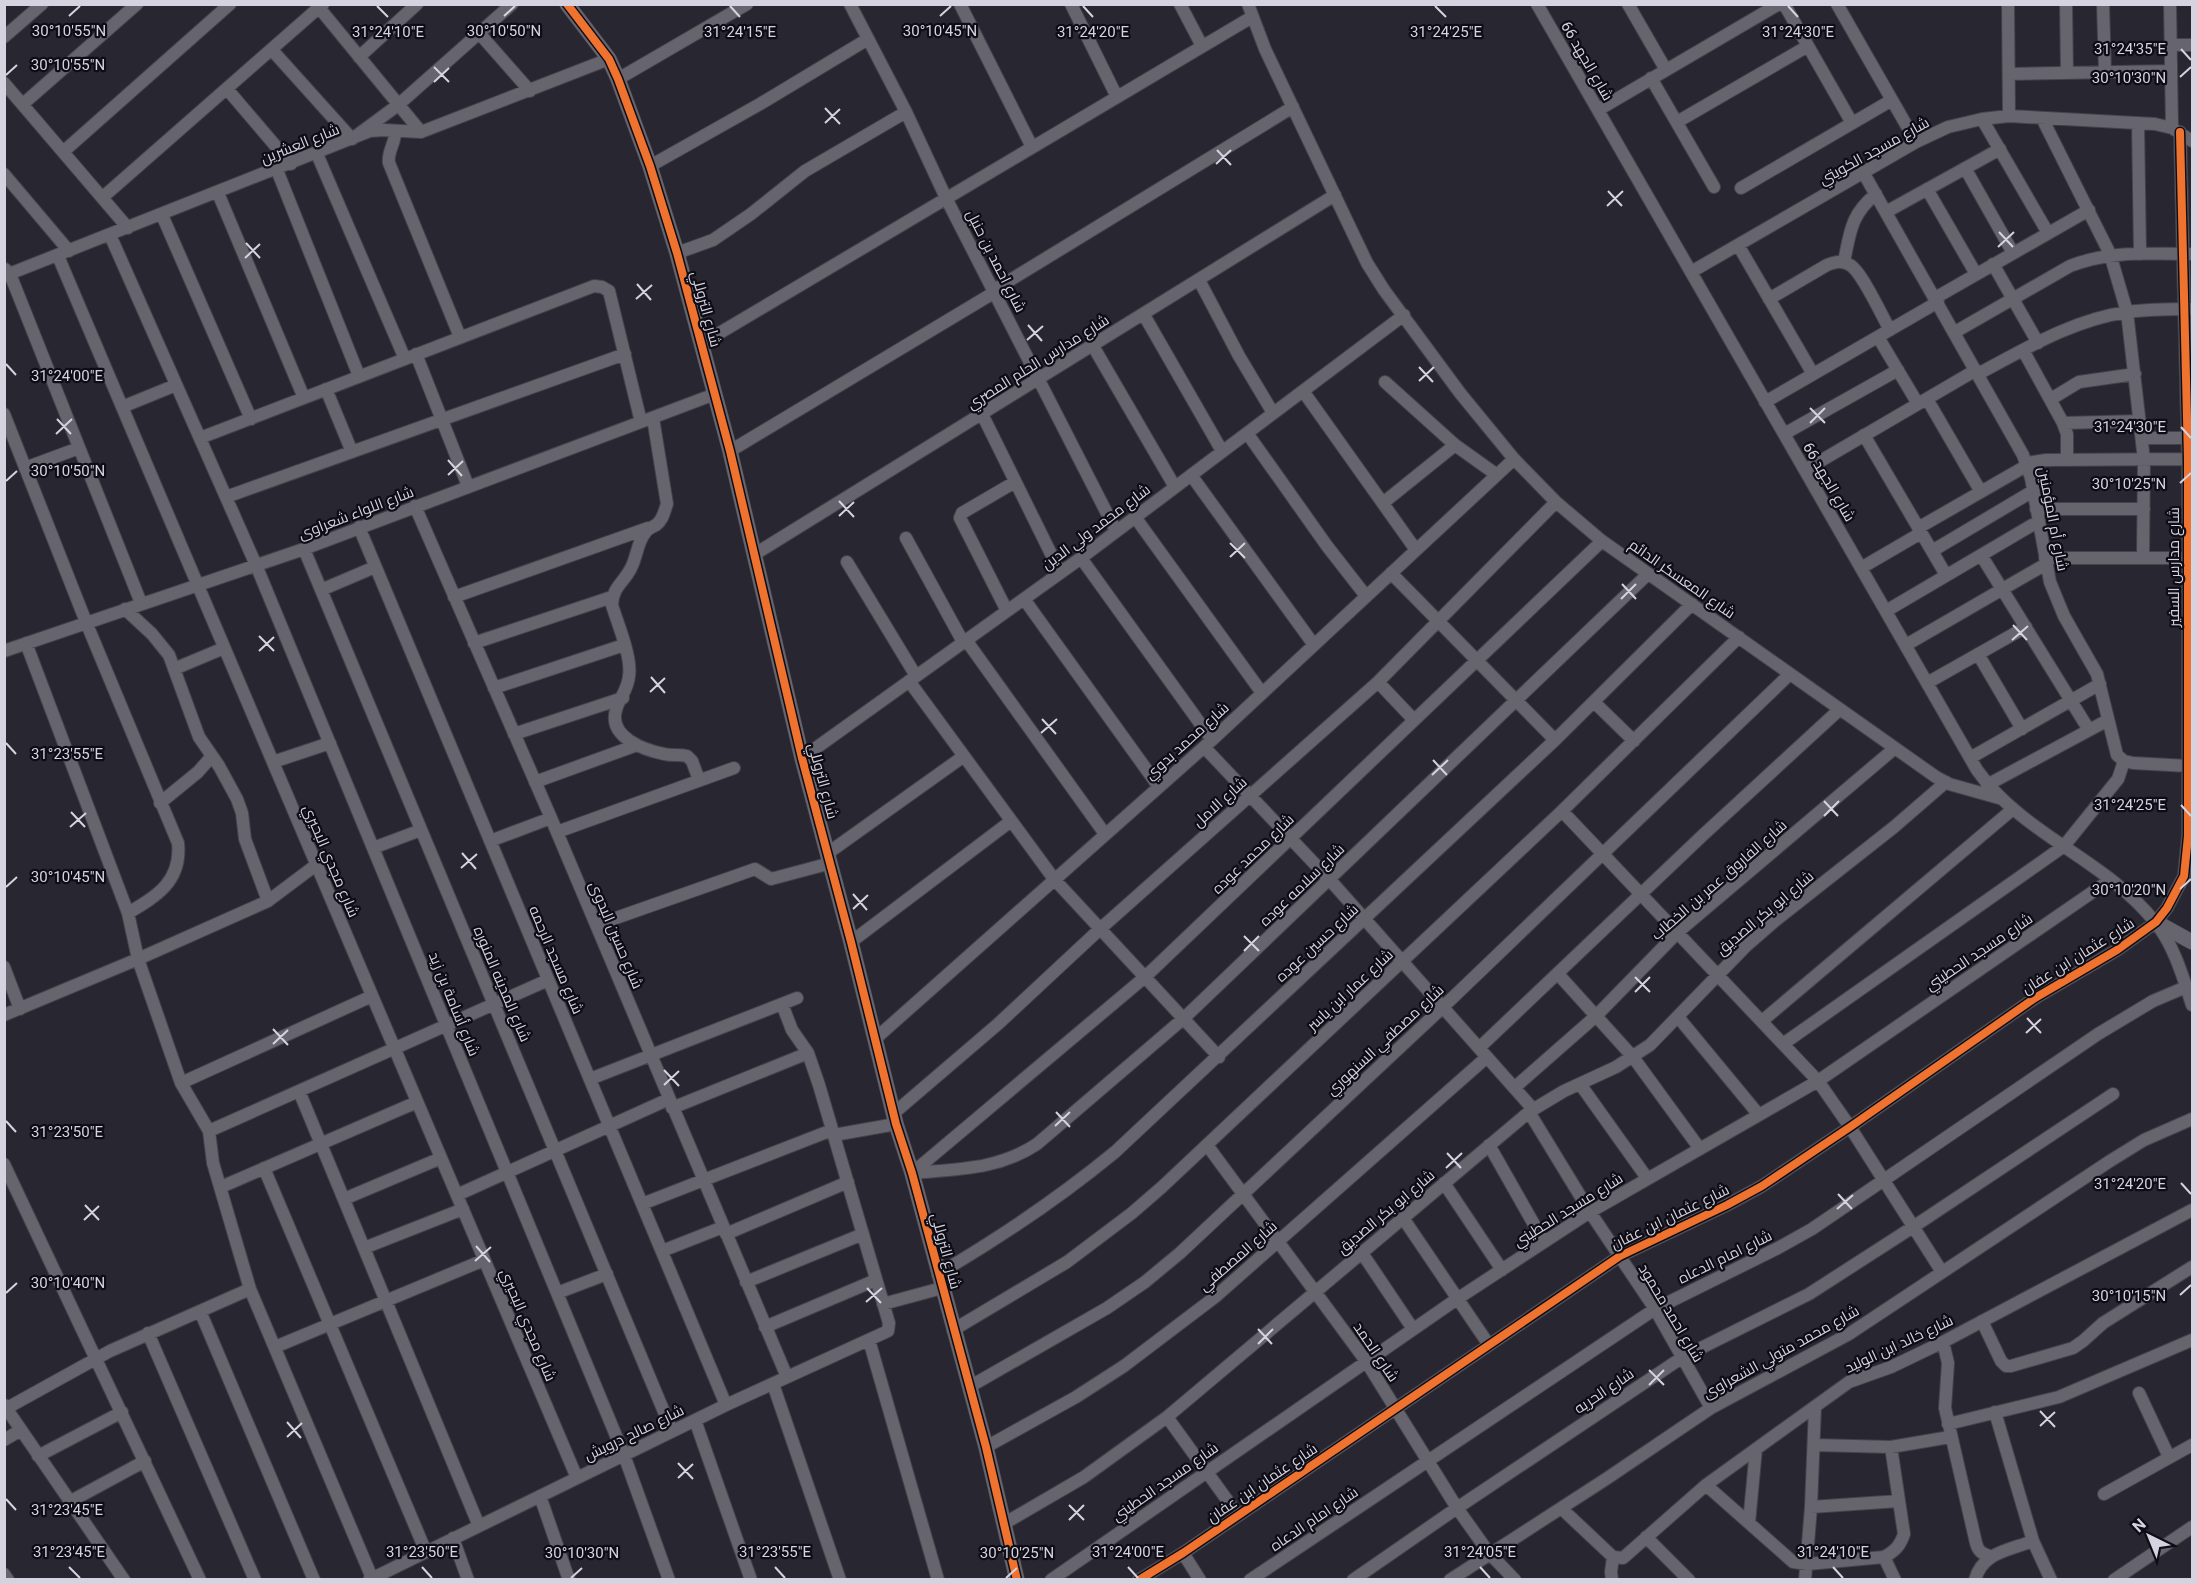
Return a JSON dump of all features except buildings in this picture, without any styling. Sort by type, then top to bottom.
[{"type":"street","points":[[4,37],[42,4]]},
{"type":"street","points":[[23,104],[137,4]]},
{"type":"street","points":[[63,152],[231,4]]},
{"type":"street","points":[[359,57],[417,4]]},
{"type":"street","points":[[272,50],[352,139],[398,105],[512,4]]},
{"type":"street","name":"شارع التروللي","points":[[567,4],[609,59],[618,79],[650,166],[677,253],[730,451],[802,758],[830,858],[895,1118],[986,1447],[1017,1580]]},
{"type":"street","points":[[618,79],[747,4]]},
{"type":"street","name":"شارع احمد بن حنبل","points":[[850,4],[1116,531]]},
{"type":"street","points":[[960,4],[1032,147]]},
{"type":"street","points":[[1071,4],[1117,96]]},
{"type":"street","points":[[1180,4],[1202,46]]},
{"type":"street","name":"شارع الجهد 66","points":[[1537,4],[1970,758],[1999,798],[2110,880],[2156,922],[2168,942],[2193,1005]]},
{"type":"street","points":[[1628,4],[1666,70]]},
{"type":"street","points":[[1598,110],[1779,4]]},
{"type":"street","points":[[1784,4],[1852,123]]},
{"type":"street","points":[[1837,4],[1916,142]]},
{"type":"street","points":[[2008,4],[2009,116]]},
{"type":"street","points":[[2066,4],[2067,73]]},
{"type":"street","points":[[2103,4],[2105,72]]},
{"type":"street","name":"شارع مدارس السفير","points":[[2156,922],[2188,876],[2190,836],[2188,254],[2187,216],[2171,71],[2170,4]]},
{"type":"street","points":[[103,197],[272,50],[319,6],[421,132]]},
{"type":"street","points":[[701,344],[1202,46],[1250,10]]},
{"type":"street","name":"شارع المعسكر الدائم","points":[[1250,10],[1367,263],[1384,290],[1460,393],[1514,459],[1556,502],[1602,541],[1839,710],[1946,782],[1999,798]]},
{"type":"street","points":[[479,33],[530,91]]},
{"type":"street","points":[[650,166],[868,39]]},
{"type":"street","points":[[2170,45],[2193,45]]},
{"type":"street","points":[[1677,122],[1808,46]]},
{"type":"street","name":"شارع العشرين","points":[[6,273],[64,254],[370,131],[421,132],[609,59]]},
{"type":"street","points":[[2009,74],[2171,71]]},
{"type":"street","points":[[1651,78],[1714,187]]},
{"type":"street","points":[[4,83],[128,228]]},
{"type":"street","points":[[227,89],[291,164]]},
{"type":"street","points":[[1741,188],[1892,100]]},
{"type":"street","points":[[730,451],[1293,107]]},
{"type":"street","points":[[677,253],[713,240],[752,214],[805,171],[906,112]]},
{"type":"street","name":"شارع مسجد الكويتي","points":[[1691,272],[1916,142],[1948,127],[1982,119],[2009,116],[2138,123],[2155,124],[2176,130],[2193,141]]},
{"type":"street","points":[[2042,118],[2110,254],[2127,312],[2144,460],[2144,558]]},
{"type":"street","points":[[1982,119],[2048,232]]},
{"type":"street","points":[[2138,123],[2140,254]]},
{"type":"street","points":[[395,130],[394,145],[388,156],[389,163],[460,337]]},
{"type":"street","points":[[1886,212],[2000,149]]},
{"type":"street","points":[[316,154],[410,357],[442,420],[468,486]]},
{"type":"street","points":[[1965,168],[2013,253]]},
{"type":"street","points":[[277,170],[359,376]]},
{"type":"street","name":"شارع أم المؤمنين","points":[[1863,172],[2019,446],[2027,465],[2056,600],[2093,664],[2117,755],[2124,761]]},
{"type":"street","name":"شارع مجدي البحيري","points":[[4,174],[64,254],[122,407],[577,1478]]},
{"type":"street","points":[[1927,189],[1977,274]]},
{"type":"street","points":[[218,193],[304,398]]},
{"type":"street","points":[[1844,262],[1854,216],[1863,203],[1876,194]]},
{"type":"street","name":"شارع مدارس الحلم المصري","points":[[755,554],[1335,195]]},
{"type":"street","points":[[1766,402],[1890,330],[1993,264],[2089,210]]},
{"type":"street","points":[[162,215],[251,419]]},
{"type":"street","name":"شارع أسامة بن زيد","points":[[110,235],[256,565],[330,743],[624,1455],[669,1580]]},
{"type":"street","points":[[1738,245],[1813,374]]},
{"type":"street","points":[[1954,332],[2070,266],[2090,258],[2110,254],[2188,254]]},
{"type":"street","points":[[1769,298],[1827,265],[1844,262],[1856,270],[1890,330]]},
{"type":"street","points":[[1993,264],[2038,343]]},
{"type":"street","points":[[6,273],[141,603]]},
{"type":"street","points":[[1199,280],[1239,356],[1273,413]]},
{"type":"street","points":[[200,438],[594,286],[609,291],[625,354],[647,420],[667,504],[663,518],[649,528],[454,597]]},
{"type":"street","points":[[1805,470],[1977,372],[2089,321],[2127,312],[2188,309]]},
{"type":"street","points":[[1144,315],[1222,451]]},
{"type":"street","name":"شارع محمد ولي الدين","points":[[802,758],[1081,558],[1404,315]]},
{"type":"street","points":[[1878,337],[1981,492]]},
{"type":"street","points":[[1094,346],[1175,487]]},
{"type":"street","points":[[2023,350],[2063,423],[2067,434],[2067,460]]},
{"type":"street","points":[[226,497],[625,354]]},
{"type":"street","points":[[1784,434],[1898,370]]},
{"type":"street","points":[[2051,399],[2079,382],[2135,374]]},
{"type":"street","points":[[1385,381],[1455,445],[1497,474]]},
{"type":"street","points":[[122,407],[177,385]]},
{"type":"street","points":[[326,389],[352,452]]},
{"type":"street","points":[[1303,391],[1416,550]]},
{"type":"street","name":"شارع اللواء شعراوى","points":[[4,651],[304,549],[715,394]]},
{"type":"street","points":[[4,414],[86,622],[178,843],[178,866],[172,878],[155,897],[128,913]]},
{"type":"street","points":[[982,414],[1060,572]]},
{"type":"street","points":[[2063,423],[2140,421]]},
{"type":"street","points":[[1247,433],[1327,546],[1366,596]]},
{"type":"street","points":[[1864,435],[1946,576]]},
{"type":"street","points":[[2142,438],[2190,438]]},
{"type":"street","points":[[1383,503],[1455,445]]},
{"type":"street","points":[[25,468],[79,448]]},
{"type":"street","name":"شارع محمد بدوي","points":[[875,1039],[1208,743],[1514,459]]},
{"type":"street","points":[[1861,568],[2027,465],[2039,461],[2188,459]]},
{"type":"street","points":[[1191,475],[1314,645]]},
{"type":"street","points":[[1006,611],[960,518],[962,513],[1015,482]]},
{"type":"street","points":[[1932,551],[2033,491]]},
{"type":"street","name":"شارع الامل","points":[[895,1118],[1100,929],[1378,682],[1556,502]]},
{"type":"street","name":"شارع حسين البدوى","points":[[415,506],[551,818],[787,1377]]},
{"type":"street","points":[[1886,611],[1981,555],[2038,515],[2144,509]]},
{"type":"street","points":[[1135,517],[1262,693]]},
{"type":"street","name":"شارع مسجد الرحمه","points":[[358,527],[726,1405]]},
{"type":"street","points":[[649,528],[640,540],[630,571],[614,590],[612,597],[612,605],[630,664],[630,676],[623,698],[615,711],[616,726],[624,738],[637,744],[664,754],[687,756],[692,761],[699,780]]},
{"type":"street","points":[[906,538],[965,641],[1106,834]]},
{"type":"street","name":"شارع محمد عوده","points":[[912,1173],[1145,977],[1602,541]]},
{"type":"street","name":"شارع المدينه المنوره","points":[[304,549],[672,1431]]},
{"type":"street","points":[[1981,555],[2089,730]]},
{"type":"street","name":"شارع احمد محمود","points":[[1081,558],[1208,743],[1250,796],[1365,919],[1483,1052],[1531,1110],[1590,1212],[1655,1309],[1711,1408]]},
{"type":"street","points":[[1906,645],[2002,590],[2046,561],[2144,558],[2189,561]]},
{"type":"street","points":[[848,562],[912,679],[964,756],[1054,879],[1219,1057]]},
{"type":"street","points":[[321,590],[375,567]]},
{"type":"street","points":[[1391,573],[1555,740]]},
{"type":"street","name":"شارع سلامه عوده","points":[[912,1173],[989,1165],[1022,1154],[1037,1144],[1183,1019],[1648,574]]},
{"type":"street","points":[[474,643],[612,597]]},
{"type":"street","points":[[1024,599],[1159,786]]},
{"type":"street","name":"شارع حسين عوده","points":[[883,1304],[940,1281],[1079,1182],[1115,1152],[1555,740],[1692,604]]},
{"type":"street","points":[[125,609],[163,645],[199,737],[237,799],[242,813],[244,839],[268,900]]},
{"type":"street","points":[[1927,683],[2026,627]]},
{"type":"street","name":"شارع عمار ابن ياسر","points":[[953,1330],[1033,1283],[1100,1238],[1162,1187],[1562,811],[1739,637]]},
{"type":"street","points":[[26,643],[128,913],[138,960],[181,1083],[209,1131],[211,1155],[250,1289],[371,1579]]},
{"type":"street","points":[[494,688],[624,645]]},
{"type":"street","points":[[174,669],[224,648]]},
{"type":"street","points":[[1978,654],[2022,729]]},
{"type":"street","name":"شارع مصطفي السنهوري","points":[[969,1387],[1107,1308],[1145,1282],[1180,1253],[1443,1007],[1790,674]]},
{"type":"street","points":[[1378,682],[1414,720]]},
{"type":"street","points":[[1970,758],[2100,684]]},
{"type":"street","points":[[514,734],[623,698]]},
{"type":"street","points":[[1594,702],[1634,741]]},
{"type":"street","name":"شارع المصطفي","points":[[986,1447],[1076,1397],[1124,1366],[1171,1333],[1215,1297],[1278,1242],[1483,1052],[1558,974],[1710,828],[1839,710]]},
{"type":"street","points":[[1988,785],[2108,720]]},
{"type":"street","points":[[273,762],[330,743]]},
{"type":"street","points":[[535,782],[637,744]]},
{"type":"street","name":"شارع الفاروق عمر بن الخطاب","points":[[1514,1088],[1596,1016],[1678,932],[1894,748]]},
{"type":"street","points":[[160,803],[198,772],[212,756]]},
{"type":"street","points":[[596,925],[755,869],[771,879],[830,858],[964,756]]},
{"type":"street","points":[[1784,1044],[2064,846],[2118,779],[2124,761],[2188,766]]},
{"type":"street","points":[[556,832],[734,768]]},
{"type":"street","name":"شارع ابو بكر الصديق","points":[[1005,1523],[1084,1477],[1167,1417],[1531,1110],[1633,1057],[1650,1045],[1717,974],[1776,920],[1894,827],[1946,782]]},
{"type":"street","points":[[1762,1021],[2013,809]]},
{"type":"street","points":[[1562,811],[1818,1081],[1942,1272]]},
{"type":"street","points":[[490,841],[551,818]]},
{"type":"street","points":[[851,942],[1011,821]]},
{"type":"street","points":[[373,848],[421,830]]},
{"type":"street","points":[[4,1015],[138,960],[268,900],[316,865]]},
{"type":"street","name":"شارع مسجد الحطيني","points":[[1052,1580],[1457,1299],[1590,1212],[1818,1081],[2110,880]]},
{"type":"street","points":[[2156,922],[2193,942]]},
{"type":"street","name":"شارع عثمان ابن عفان","points":[[1139,1580],[1183,1553],[1620,1256],[1745,1196],[1850,1127],[2035,998],[2117,950],[2156,922]]},
{"type":"street","points":[[4,967],[20,1009]]},
{"type":"street","points":[[1558,974],[1633,1057],[1700,1149]]},
{"type":"street","points":[[209,1131],[548,980]]},
{"type":"street","name":"شارع امام الدعاه","points":[[1250,1580],[1655,1309],[1778,1248],[1812,1228],[2113,1024],[2153,1001],[2186,987]]},
{"type":"street","points":[[181,1083],[372,996]]},
{"type":"street","points":[[590,1080],[796,998]]},
{"type":"street","points":[[782,1004],[792,1030],[808,1053],[883,1304]]},
{"type":"street","points":[[1678,1017],[1759,1115]]},
{"type":"street","points":[[457,1195],[610,1126],[808,1053]]},
{"type":"street","points":[[1580,1084],[1647,1178]]},
{"type":"street","points":[[299,1090],[479,1526]]},
{"type":"street","name":"شارع الحريه","points":[[1353,1580],[1683,1357],[1809,1294],[2113,1094]]},
{"type":"street","points":[[220,1187],[417,1102]]},
{"type":"street","points":[[642,1204],[833,1132],[895,1118]]},
{"type":"street","name":"شارع محمد متولي الشعراوى","points":[[1450,1580],[1711,1408],[1840,1340],[2110,1161],[2144,1140],[2193,1119]]},
{"type":"street","name":"شارع الحمد","points":[[1208,1144],[1366,1361],[1457,1508],[1489,1553],[1515,1580]]},
{"type":"street","points":[[1489,1145],[1545,1242]]},
{"type":"street","points":[[344,1199],[441,1158]]},
{"type":"street","points":[[4,1164],[201,1580]]},
{"type":"street","points":[[264,1168],[426,1552]]},
{"type":"street","points":[[662,1251],[724,1231],[848,1182]]},
{"type":"street","points":[[1444,1183],[1502,1270]]},
{"type":"street","points":[[364,1248],[463,1209]]},
{"type":"street","name":"شارع خالد ابن الوليد","points":[[1613,1557],[1623,1558],[1706,1485],[1849,1382],[1890,1367],[1943,1342],[2193,1210]]},
{"type":"street","points":[[1403,1218],[1489,1345]]},
{"type":"street","points":[[746,1282],[863,1234]]},
{"type":"street","points":[[1362,1253],[1413,1329]]},
{"type":"street","points":[[275,1347],[484,1260]]},
{"type":"street","points":[[1982,1321],[2001,1362],[2011,1366],[2073,1348],[2103,1323],[2193,1267]]},
{"type":"street","points":[[557,1293],[607,1274]]},
{"type":"street","points":[[765,1328],[876,1280]]},
{"type":"street","points":[[124,1580],[6,1407],[148,1333],[250,1289]]},
{"type":"street","name":"شارع صالح درويش","points":[[371,1579],[726,1405],[886,1332],[890,1328],[883,1304]]},
{"type":"street","points":[[200,1311],[314,1580]]},
{"type":"street","points":[[148,1333],[255,1580]]},
{"type":"street","points":[[869,1340],[938,1580]]},
{"type":"street","points":[[1814,1445],[1891,1448],[1949,1430],[1995,1412],[2059,1397],[2193,1340]]},
{"type":"street","points":[[1943,1342],[1948,1362],[1945,1392],[1949,1430],[1978,1550],[1990,1557]]},
{"type":"street","points":[[773,1384],[840,1580]]},
{"type":"street","points":[[2139,1393],[2169,1457]]},
{"type":"street","points":[[1805,1580],[1808,1564],[1815,1407]]},
{"type":"street","points":[[38,1456],[122,1412]]},
{"type":"street","points":[[1995,1412],[2033,1541],[2051,1580]]},
{"type":"street","points":[[1167,1417],[1238,1515]]},
{"type":"street","points":[[695,1420],[751,1580]]},
{"type":"street","points":[[4,1440],[21,1430]]},
{"type":"street","points":[[2104,1494],[2193,1445]]},
{"type":"street","points":[[1706,1485],[1793,1562],[1808,1564],[1884,1557],[1900,1544],[1904,1534],[1891,1448]]},
{"type":"street","points":[[1749,1523],[1756,1449]]},
{"type":"street","points":[[71,1502],[145,1461]]},
{"type":"street","points":[[540,1496],[569,1580]]},
{"type":"street","points":[[1811,1507],[1899,1501]]},
{"type":"street","points":[[1561,1508],[1613,1557],[1612,1580]]},
{"type":"street","points":[[2114,1580],[2193,1527]]},
{"type":"street","points":[[453,1538],[468,1580]]},
{"type":"street","points":[[1647,1538],[1689,1580]]},
{"type":"street","points":[[1975,1580],[1980,1566],[1990,1557],[2033,1541]]},
{"type":"street","points":[[1183,1553],[1200,1580]]},
{"type":"street","points":[[1884,1557],[1895,1580]]},
{"type":"street","points":[[4,1575],[8,1580]]},
{"type":"cycle path","points":[[567,4],[609,59],[618,79],[650,166],[677,253],[730,451],[802,758],[896,1124],[912,1173],[986,1447],[1017,1580]]},
{"type":"cycle path","points":[[1139,1580],[1183,1553],[1620,1256],[1762,1186],[2035,998],[2117,950],[2156,922],[2167,908],[2184,876],[2188,836],[2188,459],[2180,132]]}]
